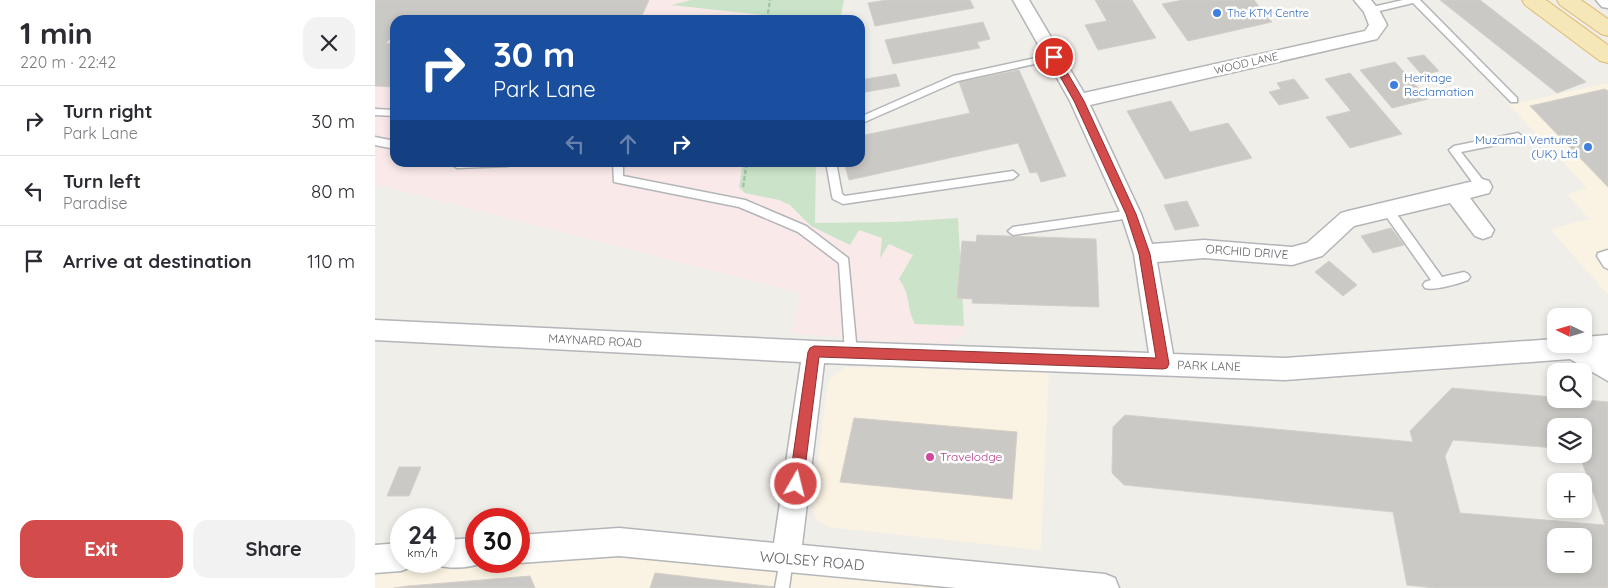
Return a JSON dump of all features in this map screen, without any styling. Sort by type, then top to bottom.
[{"type":"main road","points":[[1532,0],[1608,56]]},
{"type":"main road","points":[[1567,0],[1608,29]]},
{"type":"street","points":[[1021,0],[1079,101],[1131,214],[1145,254],[1163,364]]},
{"type":"street","points":[[1604,0],[1608,3]]},
{"type":"street","name":"WOOD LANE","points":[[1079,101],[1371,35],[1378,25],[1367,5]]},
{"type":"street","name":"ORCHID DRIVE","points":[[1145,254],[1204,249],[1292,256],[1314,250],[1348,218],[1455,194],[1482,186]]},
{"type":"street","points":[[1455,194],[1483,230]]},
{"type":"street","name":"MAYNARD ROAD","points":[[375,330],[814,352]]},
{"type":"street","name":"PARK LANE","points":[[1593,347],[1608,346]]},
{"type":"street","name":"PARK LANE","points":[[814,352],[1285,369],[1547,351]]},
{"type":"street","points":[[785,559],[814,352]]},
{"type":"street","points":[[1580,353],[1608,370]]},
{"type":"street","name":"WOLSEY ROAD","points":[[530,548],[619,542],[1105,588]]},
{"type":"street","points":[[375,559],[390,558]]},
{"type":"lane","points":[[1367,5],[1415,0],[1514,100]]},
{"type":"lane","points":[[865,118],[956,78],[1054,57]]},
{"type":"lane","points":[[375,112],[390,113]]},
{"type":"lane","points":[[1482,186],[1453,150],[1518,137]]},
{"type":"lane","points":[[375,141],[390,144]]},
{"type":"lane","points":[[618,167],[618,179],[741,203],[802,229],[844,261],[851,353]]},
{"type":"lane","points":[[832,167],[837,196],[843,200],[1013,175]]},
{"type":"lane","points":[[1387,209],[1435,284],[1464,277]]},
{"type":"lane","points":[[1013,231],[1131,214]]},
{"type":"lane","points":[[1608,254],[1602,256],[1608,264]]},
{"type":"lane","points":[[782,588],[785,559]]},
{"type":"path","points":[[768,15],[770,0]]},
{"type":"path","points":[[741,203],[746,167]]},
{"type":"shaded area","points":[[375,0],[845,0],[841,15],[390,15],[390,167],[815,167],[812,226],[958,218],[965,333],[949,344],[876,341],[791,333],[800,293],[375,184]]},
{"type":"shaded area","points":[[1608,83],[1608,295],[1550,229],[1589,219],[1567,194],[1587,188],[1509,105]]},
{"type":"shaded area","points":[[845,367],[1049,369],[1041,550],[828,527],[817,520],[812,509],[826,394],[830,378]]},
{"type":"shaded area","points":[[619,542],[1105,588],[375,588],[375,559],[390,558],[390,573],[455,573],[455,553],[465,553],[465,573],[530,573],[530,548]]},
{"type":"green space","points":[[691,0],[844,0],[841,15],[763,15],[671,5]]},
{"type":"green space","points":[[742,167],[816,167],[815,223],[896,222],[958,218],[964,326],[915,324],[905,290],[899,279],[913,255],[889,244],[880,258],[882,238],[859,230],[850,245],[811,226],[790,205],[779,200],[745,193],[739,187]]},
{"type":"building","points":[[375,0],[649,0],[642,15],[390,15],[390,39],[386,43],[390,44],[390,87],[375,86]]},
{"type":"building","points":[[887,0],[970,0],[974,8],[875,26],[868,3]]},
{"type":"building","points":[[1095,0],[1132,0],[1156,38],[1098,50],[1085,25],[1107,21]]},
{"type":"building","name":"The KTM Centre","points":[[1183,0],[1254,0],[1272,22],[1188,41],[1162,4]]},
{"type":"building","points":[[1440,0],[1480,0],[1586,82],[1557,93]]},
{"type":"building","points":[[983,22],[990,39],[977,42],[980,48],[893,64],[885,40]]},
{"type":"building","points":[[1424,55],[1439,71],[1422,75],[1407,58]]},
{"type":"building","name":"Heritage Reclamation","points":[[1395,62],[1428,99],[1392,108],[1360,70]]},
{"type":"building","points":[[1019,70],[1066,176],[1041,182],[1037,172],[1030,173],[1018,143],[849,180],[845,167],[865,167],[865,135],[970,113],[959,82]]},
{"type":"building","points":[[1350,73],[1402,134],[1350,148],[1326,117],[1351,111],[1325,79]]},
{"type":"building","points":[[896,74],[900,86],[865,92],[865,79]]},
{"type":"building","points":[[1294,79],[1309,98],[1279,105],[1269,92],[1281,89],[1277,83]]},
{"type":"building","name":"Muzamal Ventures (UK) Ltd","points":[[1605,89],[1608,91],[1608,187],[1530,106]]},
{"type":"building","points":[[1171,101],[1190,132],[1228,123],[1252,158],[1165,179],[1127,111]]},
{"type":"building","points":[[1187,201],[1199,226],[1175,230],[1164,205]]},
{"type":"building","points":[[1391,228],[1404,245],[1373,253],[1361,236]]},
{"type":"building","points":[[977,235],[1096,239],[1099,307],[972,303],[973,299],[957,298],[962,241],[976,242]]},
{"type":"building","points":[[1329,261],[1357,285],[1343,296],[1315,272]]},
{"type":"building","points":[[1452,388],[1547,397],[1547,408],[1592,408],[1592,401],[1608,402],[1608,588],[1435,588],[1407,585],[1393,512],[1124,485],[1112,473],[1113,427],[1125,415],[1413,442],[1410,431]],"holes":[[[1547,418],[1592,418],[1592,463],[1582,463],[1586,473],[1592,473],[1592,490],[1605,525],[1460,513],[1445,456],[1453,440],[1547,447]]]},
{"type":"building","name":"Travelodge","points":[[854,418],[1017,432],[1012,499],[840,482]]},
{"type":"building","points":[[399,467],[421,467],[409,496],[387,496]]},
{"type":"building","points":[[655,573],[784,588],[650,588]]},
{"type":"building","points":[[530,576],[535,588],[394,588],[408,586]]},
{"type":"place","name":"The KTM Centre","points":[[1217,13]]},
{"type":"place","name":"Heritage Reclamation","points":[[1394,85]]},
{"type":"place","name":"Muzamal Ventures (UK) Ltd","points":[[1588,147]]},
{"type":"place","name":"Travelodge","points":[[930,457]]},
{"type":"route","points":[[796,484],[814,352],[1163,364],[1145,254],[1131,214],[1079,101],[1054,57]]}]
